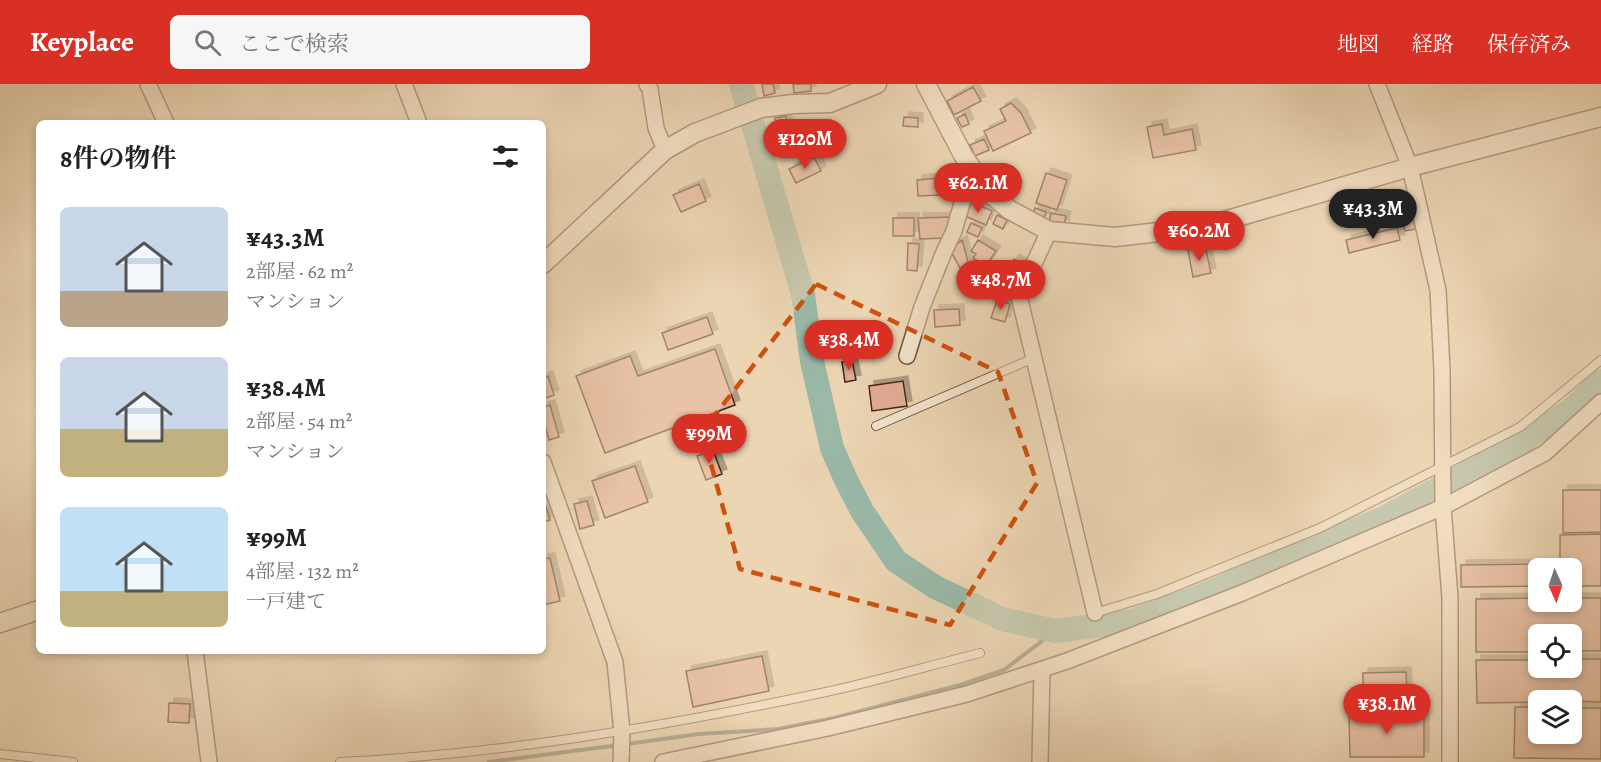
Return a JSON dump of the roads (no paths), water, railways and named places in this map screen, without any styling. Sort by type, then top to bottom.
[{"type":"street","points":[[148,84],[165,120]]},
{"type":"street","points":[[404,84],[417,120]]},
{"type":"street","points":[[647,84],[650,89],[656,128],[665,150]]},
{"type":"street","points":[[546,261],[665,150],[695,133],[761,108],[830,103],[877,84]]},
{"type":"street","points":[[927,84],[985,189],[1010,210],[1049,231],[1115,237],[1203,227],[1410,167],[1601,117]]},
{"type":"street","points":[[1377,84],[1410,167],[1438,290],[1442,371],[1443,507],[1450,598],[1450,762]]},
{"type":"street","points":[[907,356],[922,308],[954,231],[972,168]]},
{"type":"street","points":[[1049,231],[1019,296],[1095,612]]},
{"type":"street","points":[[663,762],[828,728],[967,694],[1042,670],[1242,593],[1443,507],[1545,453],[1601,402]]},
{"type":"street","points":[[546,470],[615,662],[622,732],[621,762]]},
{"type":"street","points":[[0,623],[36,611]]},
{"type":"street","points":[[195,654],[209,762]]},
{"type":"street","points":[[1041,762],[1042,670]]},
{"type":"lane","points":[[876,426],[1034,358]]},
{"type":"lane","points":[[1095,612],[1157,594],[1320,528],[1520,427],[1601,360]]},
{"type":"lane","points":[[340,762],[414,758],[622,732],[828,692],[980,653]]},
{"type":"lane","points":[[0,754],[73,762]]},
{"type":"waterway","points":[[741,84],[803,294],[812,361],[832,448],[845,478],[862,511],[896,561],[935,587],[1002,619],[1055,631],[1095,626],[1132,621],[1208,593],[1327,540],[1382,519],[1504,453],[1571,410],[1601,381]]},
{"type":"waterway","points":[[627,744],[699,734],[778,729],[834,718],[960,685],[1004,670],[1055,631]]},
{"type":"waterway","points":[[489,762],[619,745]]}]
